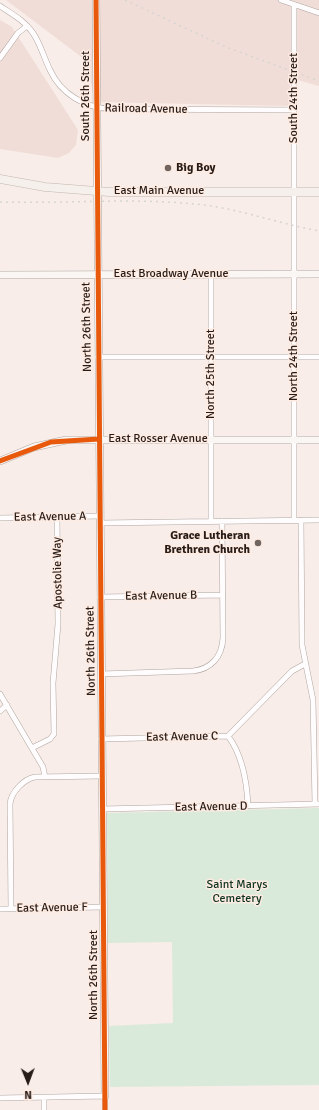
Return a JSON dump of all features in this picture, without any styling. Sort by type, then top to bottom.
[{"type":"main road","name":"East Main Avenue","points":[[0,178],[46,187],[96,191],[319,192]]},
{"type":"street","name":"South 26th Street","points":[[96,0],[96,191]]},
{"type":"street","points":[[281,0],[319,14]]},
{"type":"street","name":"South 24th Street","points":[[294,5],[294,192]]},
{"type":"street","name":"Railroad Avenue","points":[[0,6],[27,26],[37,39],[50,71],[63,90],[79,101],[96,108],[294,110]]},
{"type":"street","points":[[0,58],[18,33],[27,26]]},
{"type":"street","name":"North 26th Street","points":[[96,191],[105,1110]]},
{"type":"street","name":"North 24th Street","points":[[294,192],[294,520]]},
{"type":"street","name":"North 25th Street","points":[[211,274],[211,522]]},
{"type":"street","name":"East Broadway Avenue","points":[[0,275],[319,274]]},
{"type":"street","points":[[98,357],[319,357]]},
{"type":"street","name":"East Rosser Avenue","points":[[0,461],[34,447],[51,442],[99,439],[319,440]]},
{"type":"street","name":"East Avenue A","points":[[0,518],[57,517],[100,520],[211,522],[319,520]]},
{"type":"street","name":"Apostolie Way","points":[[32,748],[53,736],[54,688],[58,629],[57,517]]},
{"type":"street","points":[[300,520],[302,645],[314,700],[317,804]]},
{"type":"street","points":[[101,674],[198,671],[209,666],[217,659],[223,643],[222,521]]},
{"type":"street","name":"East Avenue B","points":[[100,597],[223,595]]},
{"type":"street","name":"East Avenue C","points":[[101,739],[228,736],[292,671],[305,664]]},
{"type":"street","points":[[0,694],[43,767],[45,777]]},
{"type":"street","points":[[0,711],[7,705]]},
{"type":"street","points":[[228,736],[239,758],[245,776],[248,806]]},
{"type":"street","points":[[11,909],[11,796],[28,780],[35,777],[102,776]]},
{"type":"street","name":"East Avenue D","points":[[102,809],[317,804]]},
{"type":"street","name":"East Avenue F","points":[[0,909],[103,907]]},
{"type":"street","points":[[0,1098],[104,1096]]},
{"type":"street","points":[[44,1097],[44,1110]]},
{"type":"shaded area","points":[[6,0],[319,0],[319,86],[290,78],[290,106],[94,102],[88,62]]},
{"type":"shaded area","points":[[0,20],[12,27],[78,130],[76,145],[69,153],[58,158],[0,149]]},
{"type":"green space","name":"Saint Marys Cemetery","points":[[319,808],[319,1085],[110,1087],[109,1026],[173,1023],[172,942],[108,943],[107,813]]},
{"type":"railway","points":[[125,0],[226,47],[319,81]]},
{"type":"railway","points":[[0,202],[153,201],[204,205],[219,207],[319,231]]},
{"type":"cycle path","points":[[96,0],[105,1110]]},
{"type":"cycle path","points":[[0,461],[51,442],[99,439]]},
{"type":"place","name":"Big Boy","points":[[168,168]]},
{"type":"place","name":"Grace Lutheran Brethren Church","points":[[258,543]]}]
